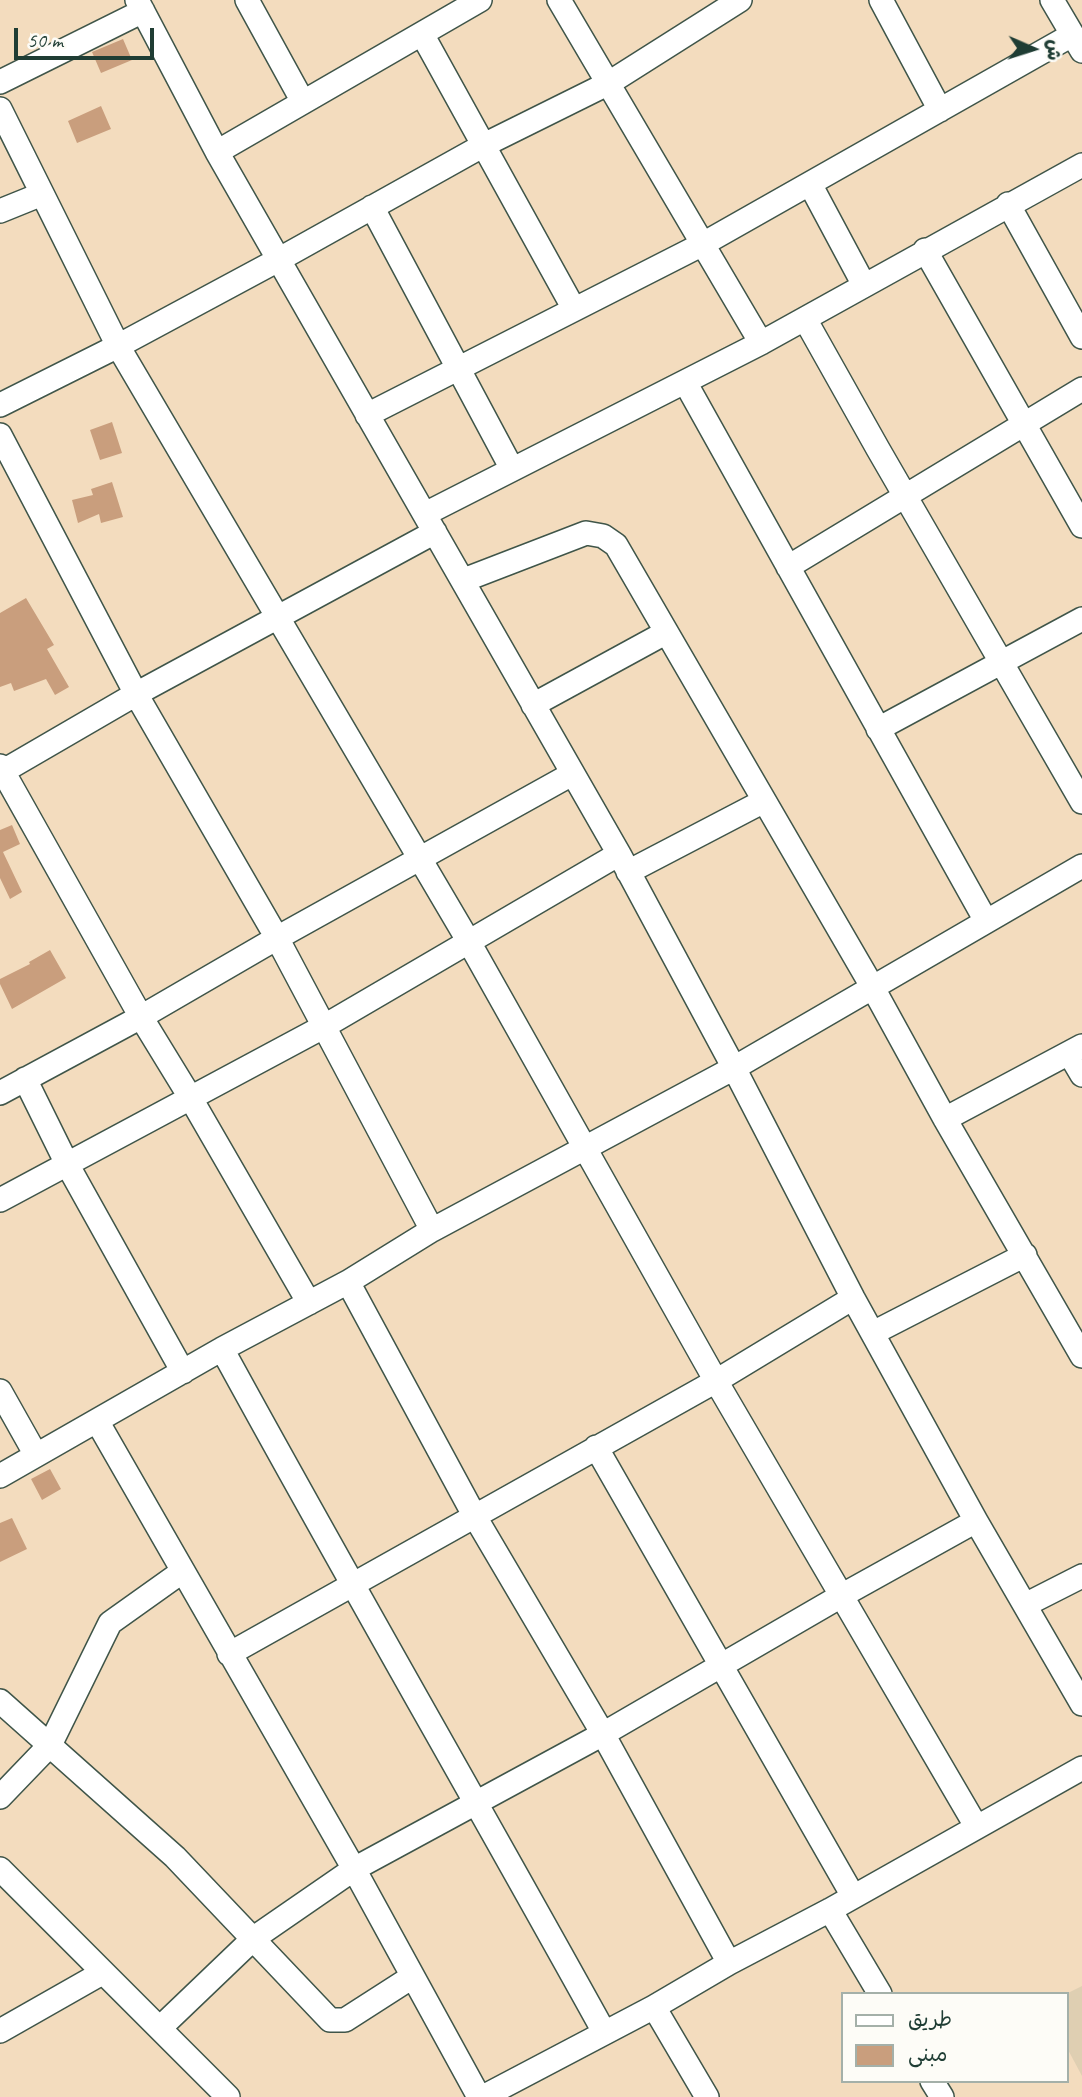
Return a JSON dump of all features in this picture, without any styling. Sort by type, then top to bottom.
[{"type":"street","points":[[247,0],[303,102]]},
{"type":"street","points":[[217,152],[480,0]]},
{"type":"street","points":[[559,0],[761,343]]},
{"type":"street","points":[[0,405],[118,346],[484,145],[609,83],[740,0]]},
{"type":"street","points":[[881,0],[940,110]]},
{"type":"street","points":[[368,415],[703,244],[940,110],[1077,43],[1052,0]]},
{"type":"street","points":[[0,82],[140,5],[217,152],[624,863],[853,1298],[976,1521],[1082,1704]]},
{"type":"street","points":[[422,34],[574,309]]},
{"type":"street","points":[[0,109],[118,346],[469,942],[716,1381],[976,1826]]},
{"type":"street","points":[[309,1303],[141,1017],[1,770],[136,694],[278,619],[512,469],[761,343],[1082,165]]},
{"type":"street","points":[[810,184],[864,285]]},
{"type":"street","points":[[0,211],[42,194]]},
{"type":"street","points":[[1008,205],[1082,337]]},
{"type":"street","points":[[372,207],[512,469]]},
{"type":"street","points":[[925,250],[1082,526]]},
{"type":"street","points":[[805,319],[1082,802]]},
{"type":"street","points":[[685,382],[986,921]]},
{"type":"street","points":[[788,567],[1082,389]]},
{"type":"street","points":[[0,435],[136,694],[277,937],[432,1230]]},
{"type":"street","points":[[464,580],[586,533],[603,536],[616,545],[873,988],[1082,1356]]},
{"type":"street","points":[[878,729],[1082,619]]},
{"type":"street","points":[[533,705],[666,633]]},
{"type":"street","points":[[0,1093],[141,1017],[277,937],[572,774]]},
{"type":"street","points":[[0,1200],[323,1027],[469,942],[624,863],[764,800]]},
{"type":"street","points":[[0,1476],[222,1349],[348,1282],[432,1230],[734,1068],[1082,866]]},
{"type":"street","points":[[945,1119],[1076,1050],[1082,1075]]},
{"type":"street","points":[[25,1079],[67,1164],[183,1372]]},
{"type":"street","points":[[873,1332],[1025,1255]]},
{"type":"street","points":[[348,1282],[474,1515],[603,1734],[729,1963]]},
{"type":"street","points":[[229,1654],[716,1381],[853,1298]]},
{"type":"street","points":[[222,1349],[350,1584],[477,1803],[604,2032]]},
{"type":"street","points":[[0,1391],[36,1455]]},
{"type":"street","points":[[97,1421],[354,1869],[481,2097],[654,2007],[1082,1769]]},
{"type":"street","points":[[596,1447],[853,1896]]},
{"type":"street","points":[[161,2027],[254,1938],[354,1869],[603,1734],[976,1521]]},
{"type":"street","points":[[0,1797],[50,1745],[110,1623],[183,1571]]},
{"type":"street","points":[[1025,1605],[1082,1576]]},
{"type":"street","points":[[0,1700],[175,1857],[330,2020],[345,2020],[412,1977]]},
{"type":"street","points":[[0,1869],[102,1973],[161,2027],[228,2097]]},
{"type":"street","points":[[830,1910],[879,1992]]},
{"type":"street","points":[[0,2031],[102,1973]]},
{"type":"street","points":[[654,2007],[708,2097]]},
{"type":"shaded area","points":[[1082,1986],[1082,2076],[1068,2050],[1068,1993]]},
{"type":"building","points":[[123,39],[132,60],[101,73],[92,52]]},
{"type":"building","points":[[101,106],[111,129],[77,143],[68,121]]},
{"type":"building","points":[[112,422],[122,453],[100,460],[90,430]]},
{"type":"building","points":[[112,482],[123,517],[101,523],[99,514],[78,523],[72,500],[93,495],[91,489]]},
{"type":"building","points":[[26,598],[54,645],[47,649],[69,687],[55,695],[46,679],[14,691],[11,683],[0,687],[0,613]]},
{"type":"building","points":[[12,825],[20,844],[3,852],[22,892],[10,899],[0,878],[0,830]]},
{"type":"building","points":[[50,950],[66,978],[12,1009],[0,979]]},
{"type":"building","points":[[50,1469],[61,1489],[42,1500],[31,1479]]},
{"type":"building","points":[[12,1518],[27,1549],[0,1562],[0,1523]]}]
